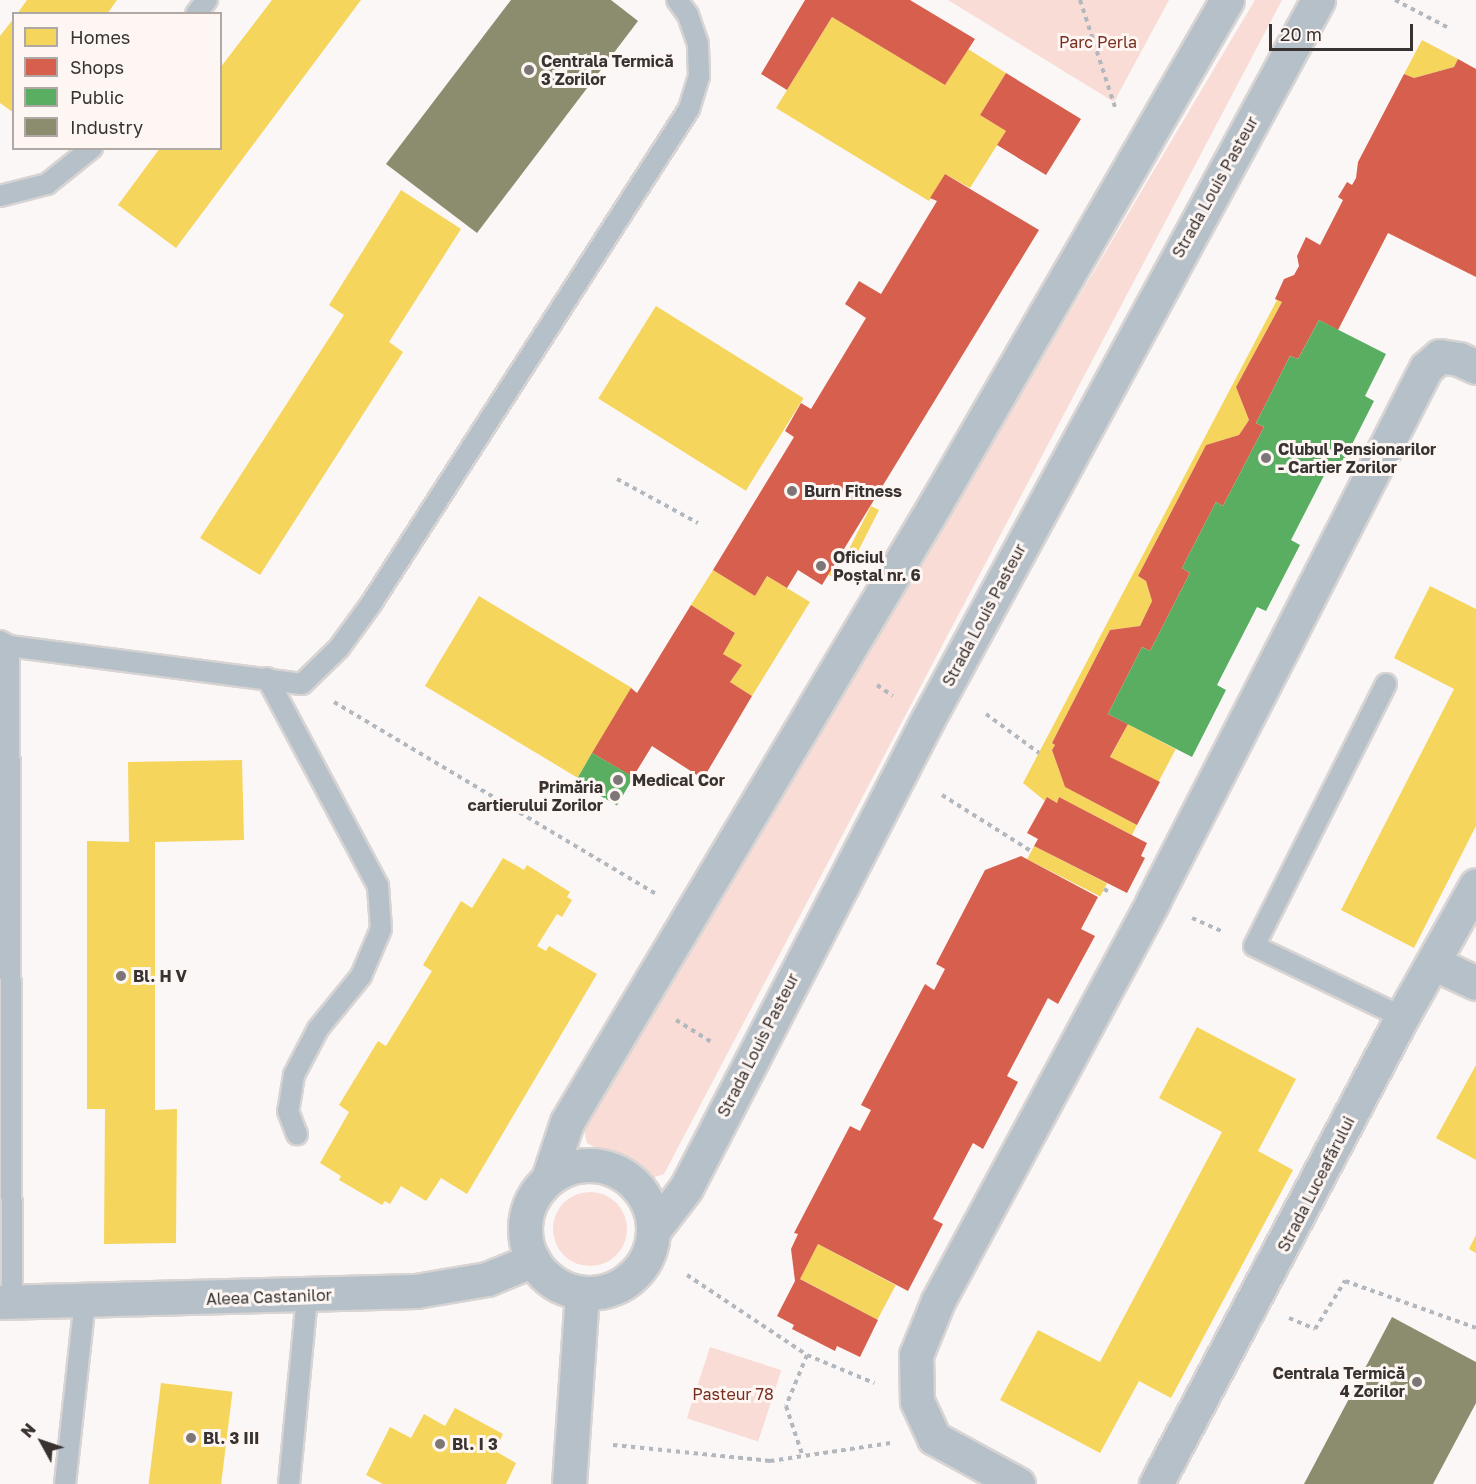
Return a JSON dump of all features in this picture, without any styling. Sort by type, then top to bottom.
[{"type":"street","name":"Strada Louis Pasteur","points":[[548,1179],[572,1167],[591,1165],[610,1168],[641,1191],[650,1209],[653,1231],[650,1249],[640,1269],[624,1283],[604,1292],[582,1293],[554,1282],[533,1260],[526,1240],[526,1222],[530,1204],[548,1179],[567,1122],[642,1000],[841,662],[1227,0]]},
{"type":"street","name":"Strada Louis Pasteur","points":[[653,1231],[686,1188],[748,1063],[928,719],[1318,0]]},
{"type":"street","points":[[1018,1484],[934,1438],[916,1401],[916,1355],[938,1301],[1153,901],[1426,368],[1440,356],[1459,358],[1476,367]]},
{"type":"street","name":"Strada Luceafărului","points":[[1156,1484],[1255,1303],[1402,1017],[1476,885]]},
{"type":"street","points":[[1433,963],[1476,983]]},
{"type":"street","name":"Aleea Castanilor","points":[[6,1301],[307,1296],[463,1285],[510,1272],[533,1260]]},
{"type":"street","points":[[569,1484],[582,1293]]},
{"type":"lane","points":[[198,12],[207,0]]},
{"type":"lane","points":[[6,1301],[5,644],[302,684],[339,648],[371,604],[689,108],[699,76],[698,44],[688,15],[677,0]]},
{"type":"lane","points":[[0,196],[47,184],[90,150]]},
{"type":"lane","points":[[267,678],[378,886],[381,929],[360,976],[318,1029],[294,1075],[288,1111],[297,1134]]},
{"type":"lane","points":[[1386,684],[1254,946],[1402,1017]]},
{"type":"lane","points":[[289,1484],[307,1296]]},
{"type":"lane","points":[[65,1484],[85,1301]]},
{"type":"path","points":[[1080,0],[1116,114]]},
{"type":"path","points":[[1395,0],[1447,27]]},
{"type":"path","points":[[617,479],[698,524]]},
{"type":"path","points":[[841,662],[928,719]]},
{"type":"path","points":[[302,684],[665,898]]},
{"type":"path","points":[[986,714],[1039,753]]},
{"type":"path","points":[[942,795],[1031,851]]},
{"type":"path","points":[[1153,901],[1254,946]]},
{"type":"path","points":[[642,1000],[748,1063]]},
{"type":"path","points":[[687,1275],[807,1355],[916,1401]]},
{"type":"path","points":[[1255,1303],[1315,1329],[1345,1281],[1476,1328]]},
{"type":"path","points":[[802,1454],[786,1406],[807,1355]]},
{"type":"path","points":[[573,1441],[770,1461],[802,1454],[934,1438]]},
{"type":"green space","name":"Parc Perla","points":[[948,0],[1169,0],[1114,102]]},
{"type":"green space","points":[[1255,0],[1282,0],[664,1174],[652,1178],[587,1143],[584,1130]]},
{"type":"green space","points":[[590,1192],[604,1195],[616,1203],[624,1215],[627,1229],[624,1243],[616,1255],[604,1263],[590,1266],[576,1263],[564,1255],[556,1243],[553,1229],[556,1215],[564,1203],[576,1195]]},
{"type":"green space","name":"Pasteur 78","points":[[710,1347],[781,1370],[758,1442],[687,1418]]},
{"type":"building: Homes","points":[[27,0],[117,0],[108,12],[18,12]]},
{"type":"building: Homes","points":[[272,0],[361,0],[176,248],[118,205],[159,150],[222,150],[222,65]]},
{"type":"building: Homes","points":[[832,17],[945,85],[968,49],[1006,73],[980,115],[1006,131],[970,188],[945,174],[929,201],[776,108]]},
{"type":"building: Homes","points":[[12,21],[12,112],[0,103],[0,36]]},
{"type":"building: Homes","points":[[1422,40],[1458,59],[1454,67],[1414,78],[1404,74]]},
{"type":"building: Homes","points":[[401,190],[461,229],[389,342],[403,352],[260,575],[200,538],[344,315],[329,305]]},
{"type":"building: Homes","points":[[1277,300],[1282,302],[1236,387],[1249,420],[1239,435],[1206,445],[1138,576],[1146,581],[1152,601],[1140,626],[1110,630],[1052,743],[1055,745],[1052,750],[1065,787],[1137,825],[1132,835],[1059,797],[1057,803],[1047,797],[1045,801],[1023,783]]},
{"type":"building: Homes","points":[[656,306],[804,398],[746,491],[598,398]]},
{"type":"building: Homes","points":[[871,506],[879,510],[851,564],[843,560]]},
{"type":"building: Homes","points":[[833,567],[838,570],[834,578],[828,575]]},
{"type":"building: Homes","points":[[713,570],[755,596],[767,576],[810,602],[752,696],[730,682],[742,665],[723,654],[735,633],[691,605]]},
{"type":"building: Homes","points":[[1430,586],[1476,609],[1476,826],[1414,948],[1341,910],[1454,689],[1394,658]]},
{"type":"building: Homes","points":[[479,596],[632,688],[577,778],[425,686]]},
{"type":"building: Homes","points":[[1128,724],[1176,749],[1158,783],[1110,758]]},
{"type":"building: Homes","name":"Bl. H V","points":[[242,760],[244,840],[155,842],[155,1110],[177,1109],[176,1243],[104,1244],[105,1109],[87,1109],[87,841],[129,842],[128,762]]},
{"type":"building: Homes","points":[[1034,846],[1107,883],[1100,897],[1027,859]]},
{"type":"building: Homes","points":[[503,858],[524,870],[527,865],[570,892],[567,897],[572,900],[562,917],[557,914],[537,946],[546,951],[549,946],[597,974],[467,1194],[441,1178],[426,1201],[401,1186],[390,1204],[385,1201],[382,1205],[339,1180],[341,1176],[320,1163],[349,1112],[339,1105],[378,1041],[386,1046],[432,971],[423,965],[461,901],[472,908]]},
{"type":"building: Homes","points":[[1197,1027],[1296,1079],[1258,1151],[1293,1170],[1171,1398],[1139,1381],[1100,1453],[1000,1400],[1038,1330],[1100,1362],[1222,1132],[1159,1098]]},
{"type":"building: Homes","points":[[1476,1065],[1476,1160],[1436,1138]]},
{"type":"building: Homes","points":[[1476,1235],[1476,1253],[1469,1249]]},
{"type":"building: Homes","points":[[818,1244],[896,1285],[877,1320],[800,1278]]},
{"type":"building: Homes","name":"Bl. 3 III","points":[[161,1383],[232,1392],[221,1484],[149,1484]]},
{"type":"building: Homes","name":"Bl. I 3","points":[[455,1408],[503,1434],[495,1451],[516,1463],[506,1484],[383,1484],[366,1475],[390,1427],[411,1438],[424,1414],[445,1426]]},
{"type":"building: Shops","points":[[805,0],[910,0],[975,39],[945,85],[832,17],[787,90],[761,74]]},
{"type":"building: Shops","points":[[1458,59],[1476,69],[1476,277],[1388,233],[1338,330],[1319,320],[1298,359],[1290,356],[1256,423],[1264,427],[1223,506],[1216,502],[1182,568],[1190,573],[1150,651],[1142,647],[1108,714],[1128,724],[1110,757],[1160,782],[1137,825],[1065,787],[1052,750],[1055,745],[1052,743],[1110,630],[1140,626],[1152,601],[1146,581],[1138,576],[1206,445],[1239,435],[1249,420],[1236,387],[1282,302],[1275,299],[1284,279],[1294,275],[1299,266],[1297,256],[1306,237],[1320,245],[1343,200],[1338,197],[1347,182],[1352,185],[1356,178],[1358,162],[1404,74],[1414,78],[1454,67]]},
{"type":"building: Shops","points":[[1006,73],[1081,119],[1046,175],[997,145],[1006,131],[980,115]]},
{"type":"building: Shops","points":[[945,174],[1039,230],[822,585],[798,570],[787,588],[767,576],[755,596],[713,570],[794,437],[785,431],[801,403],[811,409],[866,318],[845,304],[859,281],[881,294],[937,201],[930,198]]},
{"type":"building: Shops","points":[[691,605],[735,633],[723,654],[742,665],[730,682],[752,696],[703,779],[652,746],[633,777],[592,753],[631,688],[637,693]]},
{"type":"building: Shops","points":[[1047,797],[1057,803],[1059,797],[1147,843],[1141,856],[1145,858],[1127,893],[1034,846],[1038,839],[1027,833]]},
{"type":"building: Shops","points":[[1021,856],[1098,897],[1081,929],[1095,936],[1058,1004],[1048,998],[1007,1076],[1018,1082],[983,1149],[973,1143],[933,1219],[943,1224],[908,1291],[818,1244],[800,1279],[878,1320],[860,1357],[837,1346],[835,1351],[792,1329],[794,1325],[777,1316],[795,1281],[791,1249],[798,1234],[794,1233],[850,1126],[860,1131],[871,1110],[861,1105],[925,984],[934,990],[945,969],[936,964],[985,870]]},
{"type":"building: Public","points":[[1319,320],[1386,354],[1365,396],[1374,401],[1341,466],[1331,462],[1291,540],[1300,545],[1266,611],[1257,607],[1217,685],[1226,690],[1192,757],[1108,714],[1142,647],[1150,651],[1190,573],[1182,568],[1216,502],[1223,506],[1264,427],[1256,423],[1290,356],[1298,359]]},
{"type":"building: Public","points":[[592,753],[634,777],[617,806],[576,782]]},
{"type":"building: Industry","name":"Centrala Termică 3 Zorilor","points":[[511,0],[611,0],[638,21],[477,233],[386,164]]},
{"type":"building: Industry","name":"Centrala Termică 4 Zorilor","points":[[1392,1317],[1476,1362],[1476,1403],[1433,1484],[1304,1484]]},
{"type":"place","name":"Centrala Termică 3 Zorilor","points":[[529,70]]},
{"type":"place","name":"Clubul Pensionarilor - Cartier Zorilor","points":[[1266,458]]},
{"type":"place","name":"Burn Fitness","points":[[792,491]]},
{"type":"place","name":"Oficiul Poștal nr. 6","points":[[821,566]]},
{"type":"place","name":"Medical Cor","points":[[618,780]]},
{"type":"place","name":"Primăria cartierului Zorilor","points":[[615,796]]},
{"type":"place","name":"Bl. H V","points":[[121,976]]},
{"type":"place","name":"Centrala Termică 4 Zorilor","points":[[1417,1382]]},
{"type":"place","name":"Bl. 3 III","points":[[191,1438]]},
{"type":"place","name":"Bl. I 3","points":[[440,1444]]}]
